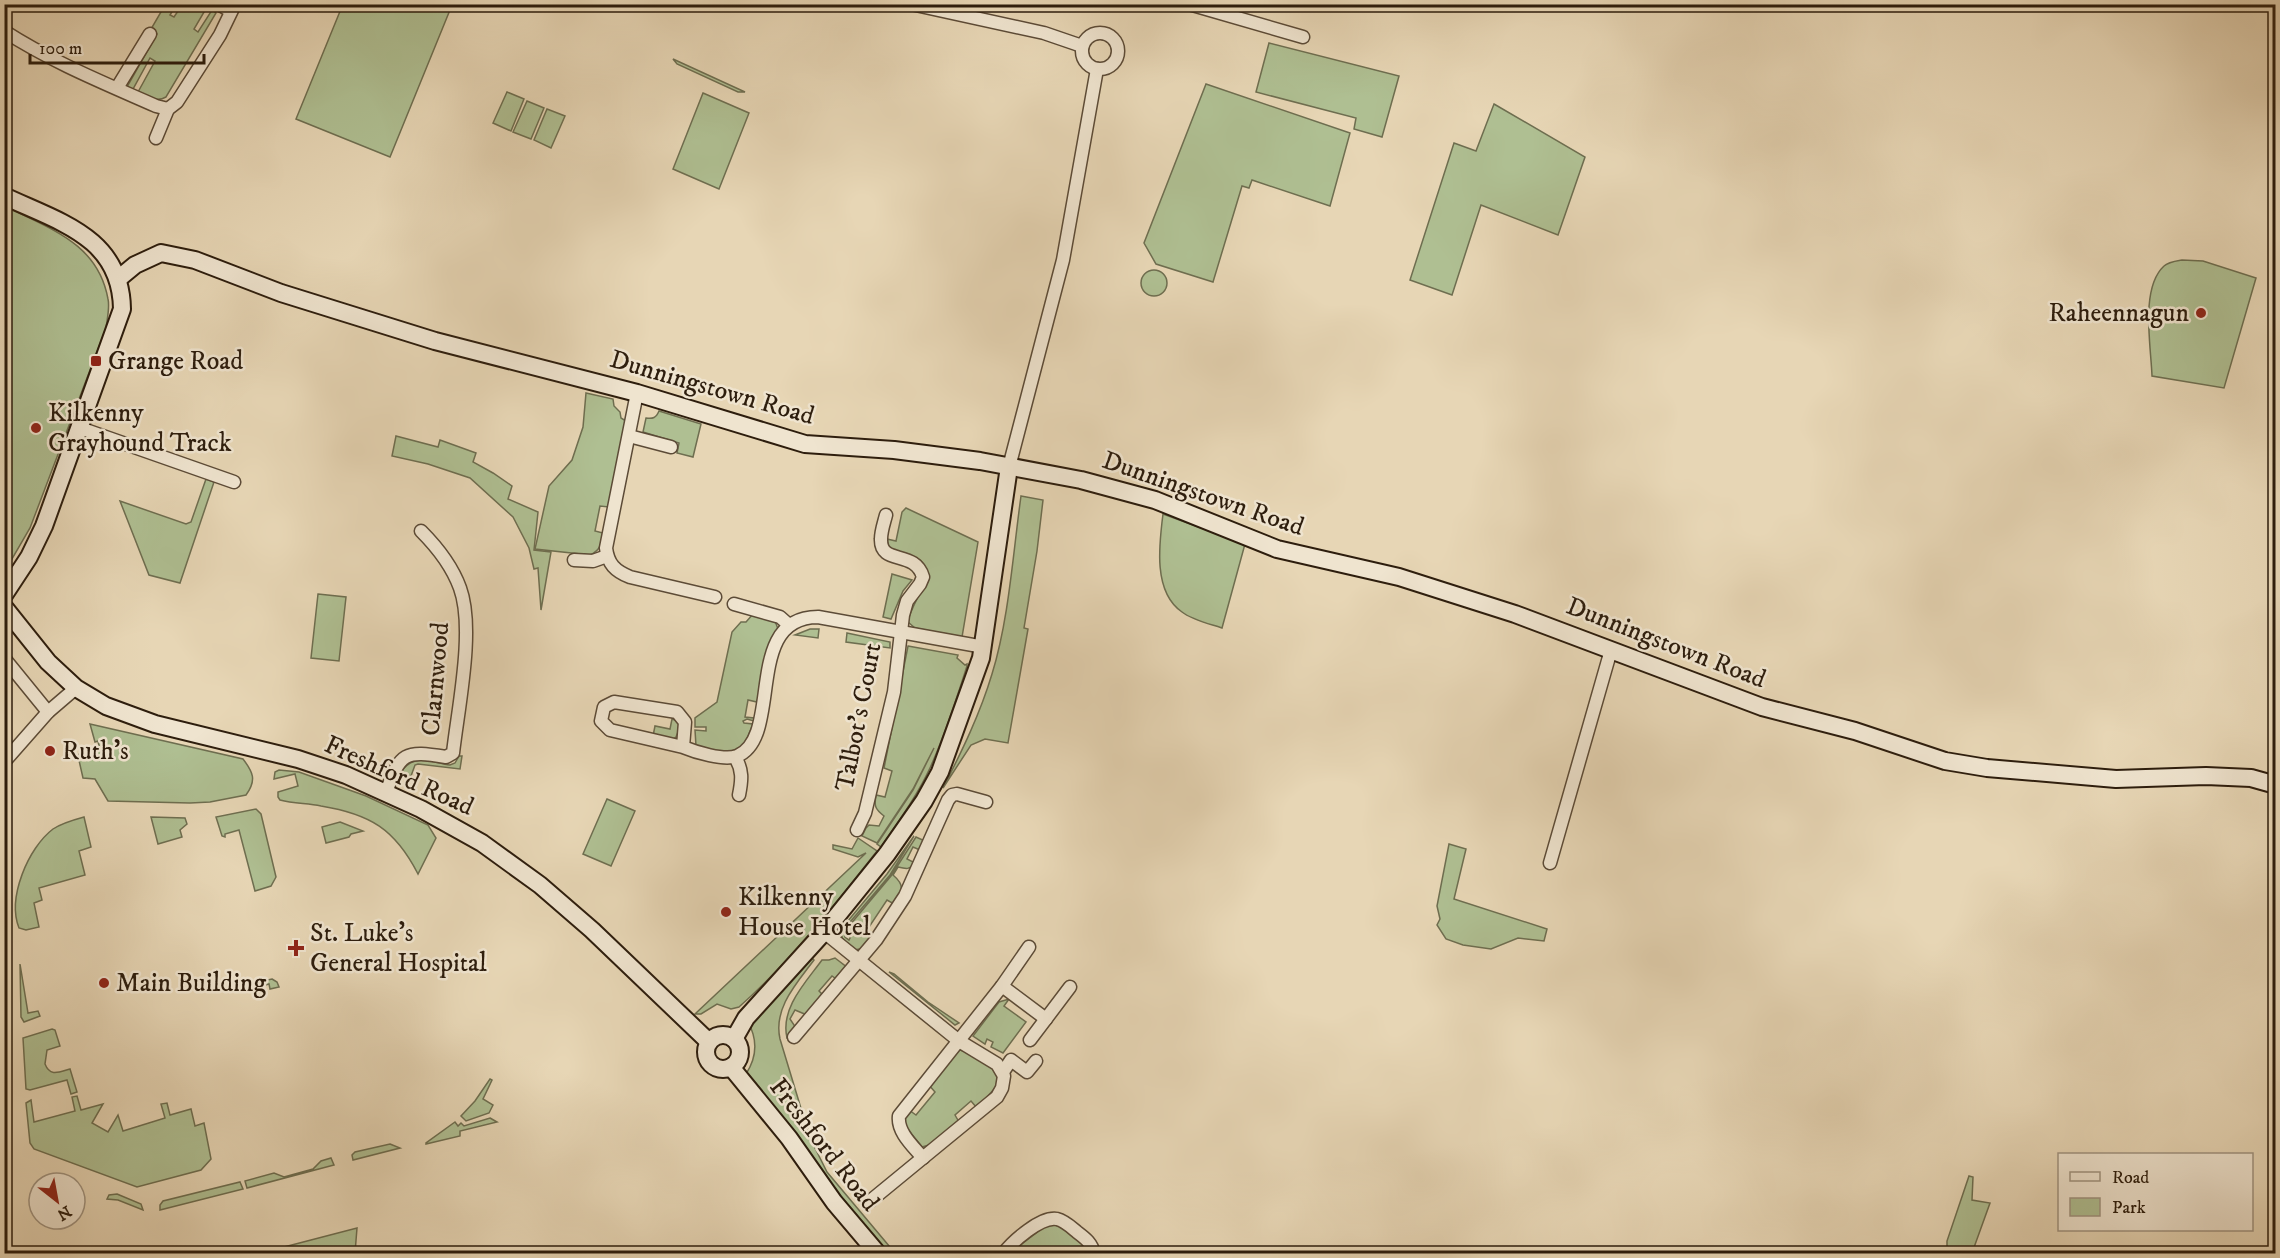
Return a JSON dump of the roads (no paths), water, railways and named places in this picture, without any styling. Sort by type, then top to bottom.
[{"type":"street","points":[[156,138],[168,109],[177,102],[220,34],[233,8],[218,4]]},
{"type":"street","points":[[911,4],[1044,33],[1082,46]]},
{"type":"street","points":[[1189,4],[1303,37]]},
{"type":"street","points":[[4,31],[68,68],[168,109]]},
{"type":"street","points":[[1103,32],[1112,36],[1117,43],[1119,53],[1108,68],[1097,69],[1086,63],[1082,56],[1082,46],[1086,38],[1094,33],[1103,32]]},
{"type":"street","points":[[117,88],[150,34]]},
{"type":"street","points":[[734,1039],[746,1018],[824,932],[887,854],[924,801],[940,772],[963,713],[984,647],[1009,467],[1064,260],[1097,69]]},
{"type":"street","points":[[4,196],[65,223],[101,249],[113,266],[118,279],[122,309],[44,526],[29,557],[4,595]]},
{"type":"street","name":"Dunningstown Road","points":[[118,279],[135,265],[161,253],[195,260],[281,293],[435,341],[638,393],[805,444],[894,450],[996,463],[1081,480],[1155,500],[1277,549],[1399,577],[1515,614],[1762,707],[1855,731],[1945,760],[1987,768],[2116,779],[2206,776],[2251,778],[2276,785]]},
{"type":"street","points":[[638,393],[606,548],[607,556],[618,572],[630,577],[715,597]]},
{"type":"street","points":[[80,428],[234,482]]},
{"type":"street","points":[[629,436],[671,447]]},
{"type":"street","name":"Talbot's Court","points":[[857,830],[871,815],[894,692],[903,615],[907,601],[923,577],[917,564],[894,557],[883,549],[880,540],[886,515]]},
{"type":"street","name":"Clarnwood","points":[[386,792],[392,774],[405,757],[412,753],[446,757],[453,753],[466,642],[465,614],[460,587],[439,550],[421,531]]},
{"type":"street","points":[[574,560],[593,561],[607,556]]},
{"type":"street","name":"Freshford Road","points":[[4,607],[48,662],[76,688],[106,706],[128,715],[298,759],[346,775],[421,809],[482,843],[540,885],[622,957],[709,1042],[706,1054],[711,1065],[719,1069],[731,1067],[789,1138],[834,1202],[878,1254]]},
{"type":"street","points":[[683,747],[684,722],[676,712],[614,702],[604,707],[601,714],[601,721],[610,730],[683,747],[700,754],[735,757],[745,751],[758,731],[767,674],[777,640],[789,625],[780,617],[739,608]]},
{"type":"street","name":"Talbot's Court","points":[[789,625],[808,617],[818,617],[901,630],[984,647]]},
{"type":"street","points":[[1550,863],[1611,650]]},
{"type":"street","points":[[4,658],[48,712]]},
{"type":"street","points":[[4,762],[48,712],[76,688]]},
{"type":"street","points":[[735,757],[740,765],[742,777],[739,795]]},
{"type":"street","points":[[794,1037],[876,940],[905,896],[952,795],[957,794],[986,802]]},
{"type":"street","points":[[824,932],[858,962],[959,1041],[997,1064],[1003,1072],[1004,1081],[997,1097],[869,1202]]},
{"type":"street","points":[[923,1158],[901,1130],[898,1116],[1002,986],[1029,947]]},
{"type":"street","points":[[1002,986],[1046,1019]]},
{"type":"street","points":[[1030,1040],[1070,987]]},
{"type":"street","points":[[709,1042],[723,1035],[734,1039],[739,1046],[740,1054],[737,1062],[731,1067]]},
{"type":"street","points":[[1003,1072],[1011,1060],[1027,1072],[1036,1061]]},
{"type":"street","points":[[1003,1254],[1009,1245],[1038,1224],[1055,1218],[1089,1241],[1094,1254]]},
{"type":"place","name":"Raheennagun","points":[[2201,313]]},
{"type":"place","name":"Grange Road","points":[[96,361]]},
{"type":"place","name":"Kilkenny Grayhound Track","points":[[36,428]]},
{"type":"place","name":"Ruth's","points":[[50,751]]},
{"type":"place","name":"Kilkenny House Hotel","points":[[726,912]]},
{"type":"place","name":"St. Luke's General Hospital","points":[[296,948]]},
{"type":"place","name":"Main Building","points":[[104,983]]}]
